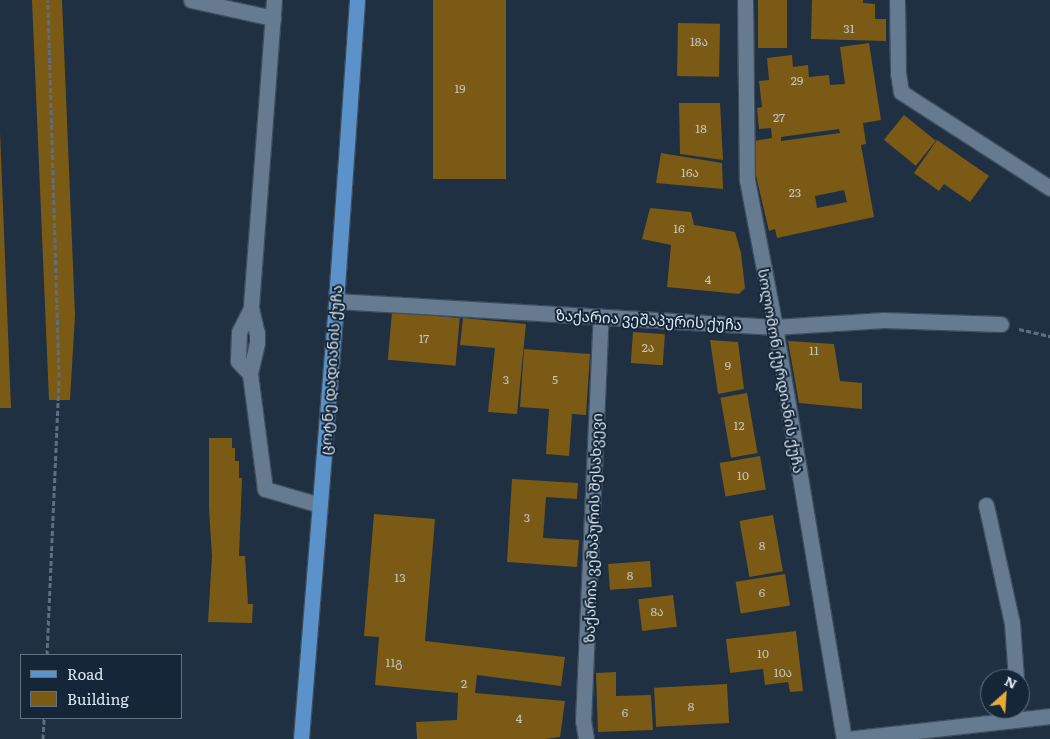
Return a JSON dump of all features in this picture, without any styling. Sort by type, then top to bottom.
[{"type":"main road","name":"ცოტნე დადიანის ქუჩა","points":[[301,739],[336,300],[357,0]]},
{"type":"street","points":[[191,0],[273,18]]},
{"type":"street","points":[[274,0],[251,308],[239,332],[238,361],[250,374],[265,489],[320,505]]},
{"type":"street","name":"სოლომონ ქურდიანის ქუჩა","points":[[745,0],[747,180],[775,327],[845,739]]},
{"type":"street","points":[[897,0],[898,73],[901,92],[1050,188]]},
{"type":"street","name":"ზაქარია ვეშაპურის ქუჩა","points":[[336,300],[775,327],[884,320],[1001,324]]},
{"type":"street","name":"ზაქარია ვეშაპურის შესახვევი","points":[[586,739],[583,721],[601,316]]},
{"type":"street","points":[[986,505],[1012,623],[1015,669]]},
{"type":"street","points":[[1030,715],[1050,716]]},
{"type":"street","points":[[845,739],[984,719]]},
{"type":"path","points":[[47,654],[59,377],[48,0]]},
{"type":"path","points":[[1001,324],[1050,336]]},
{"type":"path","points":[[43,739],[44,719]]},
{"type":"building","points":[[32,0],[62,0],[75,315],[70,400],[49,400]]},
{"type":"building","points":[[433,0],[506,0],[506,179],[433,179]]},
{"type":"building","points":[[758,0],[787,0],[787,48],[758,48]]},
{"type":"building","points":[[812,0],[863,0],[863,3],[875,4],[875,19],[886,19],[886,41],[811,39]]},
{"type":"building","points":[[678,23],[720,24],[719,77],[677,76]]},
{"type":"building","points":[[869,43],[881,120],[863,123],[866,144],[861,145],[874,217],[777,238],[775,229],[769,231],[754,167],[753,141],[772,138],[771,128],[759,129],[757,108],[762,107],[759,81],[769,80],[767,58],[792,55],[793,67],[808,65],[809,77],[829,75],[830,85],[845,84],[840,47]],"holes":[[[839,129],[840,133],[781,141],[781,137]],[[844,190],[847,202],[817,208],[815,196]]]},
{"type":"building","points":[[679,103],[720,103],[723,160],[680,154]]},
{"type":"building","points":[[904,115],[936,141],[916,166],[884,140]]},
{"type":"building","points":[[0,132],[11,408],[0,408]]},
{"type":"building","points":[[937,140],[989,176],[970,202],[944,184],[939,191],[914,173]]},
{"type":"building","points":[[661,153],[722,163],[723,189],[656,183]]},
{"type":"building","points":[[650,208],[691,212],[694,225],[735,232],[741,253],[745,288],[739,294],[667,287],[671,245],[642,239]]},
{"type":"building","points":[[392,312],[460,318],[456,366],[388,360]]},
{"type":"building","points":[[463,318],[526,324],[517,414],[488,412],[495,348],[460,345]]},
{"type":"building","points":[[633,332],[665,334],[663,365],[631,363]]},
{"type":"building","points":[[710,340],[738,342],[744,389],[718,394]]},
{"type":"building","points":[[788,341],[834,344],[840,381],[862,383],[862,409],[799,403]]},
{"type":"building","points":[[524,349],[590,354],[586,415],[572,414],[569,456],[546,454],[549,409],[520,407]]},
{"type":"building","points":[[747,393],[758,453],[731,458],[720,398]]},
{"type":"building","points":[[209,438],[232,438],[232,448],[235,448],[235,461],[239,461],[239,478],[242,478],[239,556],[245,556],[248,604],[253,604],[252,623],[208,622],[212,556],[209,509]]},
{"type":"building","points":[[760,456],[766,489],[726,497],[720,463]]},
{"type":"building","points":[[512,479],[578,483],[577,499],[546,497],[543,538],[579,540],[577,567],[507,562]]},
{"type":"building","points":[[374,514],[435,519],[425,641],[565,657],[561,686],[477,675],[475,693],[565,701],[560,737],[545,739],[417,739],[416,722],[457,720],[458,693],[375,685],[379,637],[364,636]]},
{"type":"building","points":[[773,515],[783,571],[749,577],[740,521]]},
{"type":"building","points":[[650,561],[652,587],[610,590],[608,564]]},
{"type":"building","points":[[785,574],[790,606],[741,613],[736,582]]},
{"type":"building","points":[[673,595],[677,627],[642,631],[638,599]]},
{"type":"building","points":[[796,631],[803,691],[790,692],[788,682],[765,685],[763,669],[730,673],[726,639]]},
{"type":"building","points":[[616,672],[616,696],[651,695],[653,730],[598,732],[596,673]]},
{"type":"building","points":[[727,684],[729,723],[656,727],[654,688]]}]
